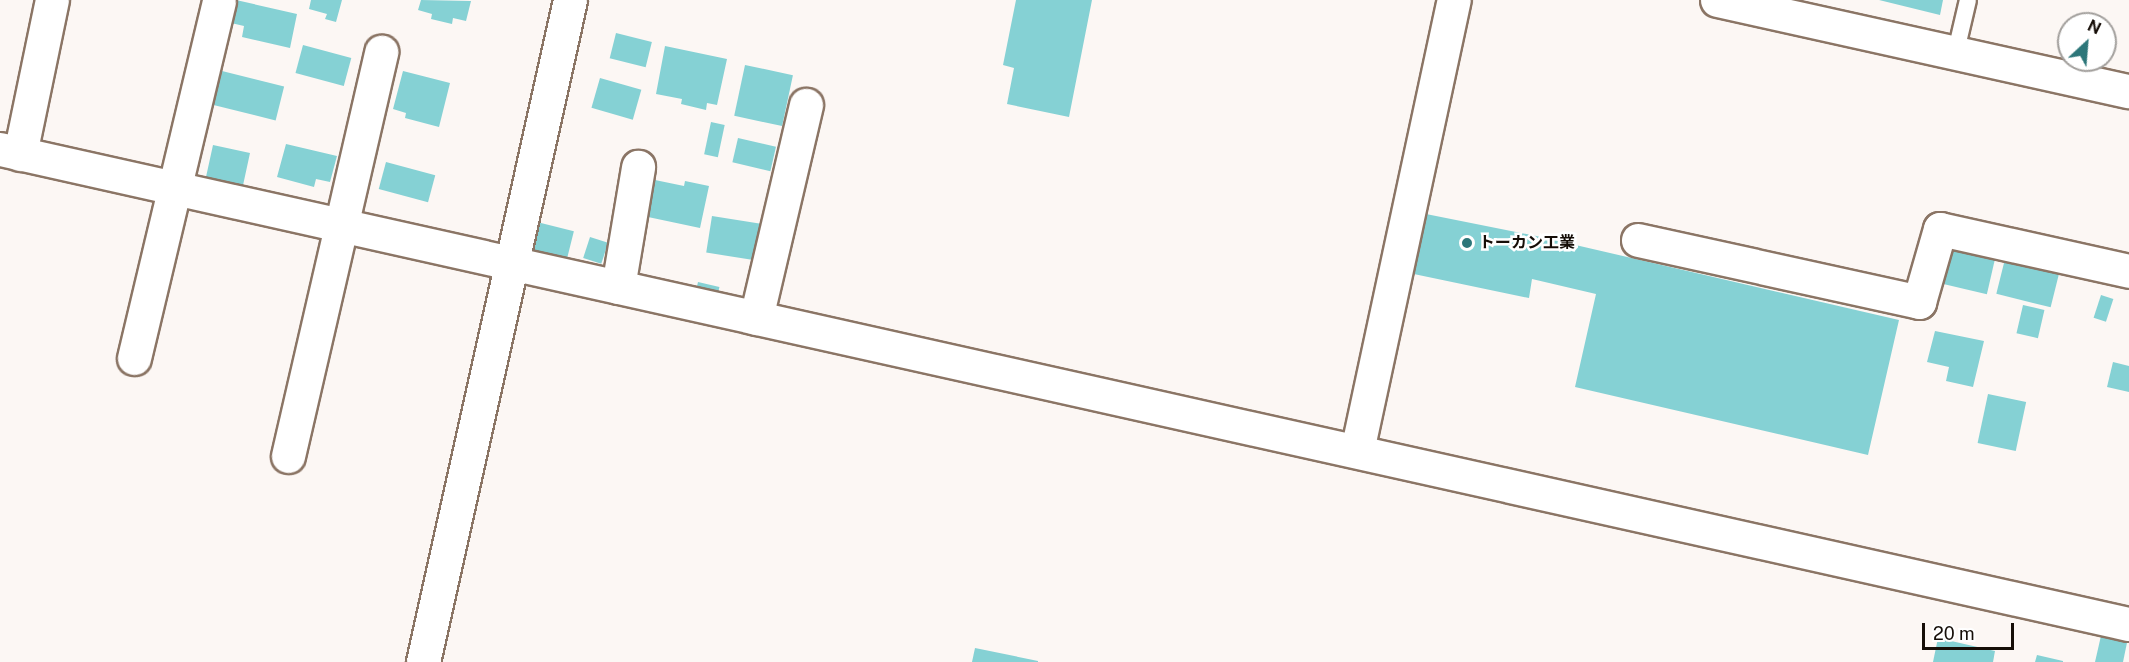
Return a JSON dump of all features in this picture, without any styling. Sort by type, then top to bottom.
[{"type":"street","points":[[52,0],[10,152],[2129,624]]},
{"type":"street","points":[[423,662],[570,0]]},
{"type":"street","points":[[1357,451],[1455,0]]},
{"type":"street","points":[[1717,0],[2129,91]]},
{"type":"street","points":[[134,358],[219,3]]},
{"type":"street","points":[[288,456],[381,51]]},
{"type":"street","points":[[756,318],[806,105]]},
{"type":"street","points":[[618,287],[638,167]]},
{"type":"street","points":[[1638,240],[1919,302],[1940,229],[2129,271]]},
{"type":"lane","points":[[1956,51],[1968,0]]},
{"type":"building","points":[[236,0],[297,14],[290,48],[242,37],[244,26],[231,23]]},
{"type":"building","points":[[311,0],[342,0],[336,22],[325,19],[327,14],[309,9]]},
{"type":"building","points":[[421,0],[471,1],[466,21],[453,18],[452,24],[431,19],[432,14],[418,10]]},
{"type":"building","points":[[1016,0],[1092,0],[1069,117],[1007,104],[1014,68],[1003,65]]},
{"type":"building","points":[[1879,0],[1943,0],[1940,15]]},
{"type":"building","points":[[616,33],[652,42],[646,67],[610,58]]},
{"type":"building","points":[[303,45],[351,58],[344,86],[295,73]]},
{"type":"building","points":[[665,46],[727,59],[717,105],[707,103],[706,110],[681,104],[682,99],[656,94]]},
{"type":"building","points":[[745,65],[793,75],[782,126],[734,116]]},
{"type":"building","points":[[222,71],[284,86],[276,120],[214,105]]},
{"type":"building","points":[[403,71],[450,83],[439,127],[405,118],[406,113],[393,109]]},
{"type":"building","points":[[600,78],[641,90],[633,120],[591,108]]},
{"type":"building","points":[[711,122],[725,125],[718,157],[704,154]]},
{"type":"building","points":[[738,138],[776,147],[770,171],[732,162]]},
{"type":"building","points":[[286,144],[337,156],[330,182],[316,179],[314,187],[277,177]]},
{"type":"building","points":[[213,145],[250,153],[242,190],[223,186],[225,181],[206,177]]},
{"type":"building","points":[[386,162],[435,175],[428,202],[379,189]]},
{"type":"building","points":[[655,180],[684,186],[685,181],[709,186],[700,228],[648,217]]},
{"type":"building","points":[[1421,213],[1541,237],[1899,320],[1868,455],[1575,387],[1596,294],[1532,279],[1529,298],[1409,273]]},
{"type":"building","points":[[712,216],[762,224],[757,261],[706,253]]},
{"type":"building","points":[[537,222],[574,231],[565,267],[528,258]]},
{"type":"building","points":[[590,237],[608,243],[601,264],[583,258]]},
{"type":"building","points":[[1947,249],[1995,260],[1987,294],[1939,283]]},
{"type":"building","points":[[2006,255],[2060,269],[2051,307],[1996,294]]},
{"type":"building","points":[[698,282],[719,287],[716,303],[694,298]]},
{"type":"building","points":[[2101,295],[2113,299],[2106,322],[2094,318]]},
{"type":"building","points":[[2023,305],[2044,310],[2038,338],[2016,333]]},
{"type":"building","points":[[1935,331],[1984,341],[1973,387],[1946,381],[1949,367],[1927,362]]},
{"type":"building","points":[[2113,362],[2129,366],[2129,392],[2107,387]]},
{"type":"building","points":[[1988,394],[2026,402],[2016,451],[1978,443]]},
{"type":"building","points":[[2103,627],[2129,633],[2123,662],[2095,662]]},
{"type":"building","points":[[1938,638],[1995,651],[1993,662],[1933,662]]},
{"type":"building","points":[[975,648],[1038,661],[1038,662],[972,662]]},
{"type":"building","points":[[2037,655],[2063,661],[2063,662],[2035,662]]},
{"type":"place","name":"トーカン工業","points":[[1467,243]]}]
